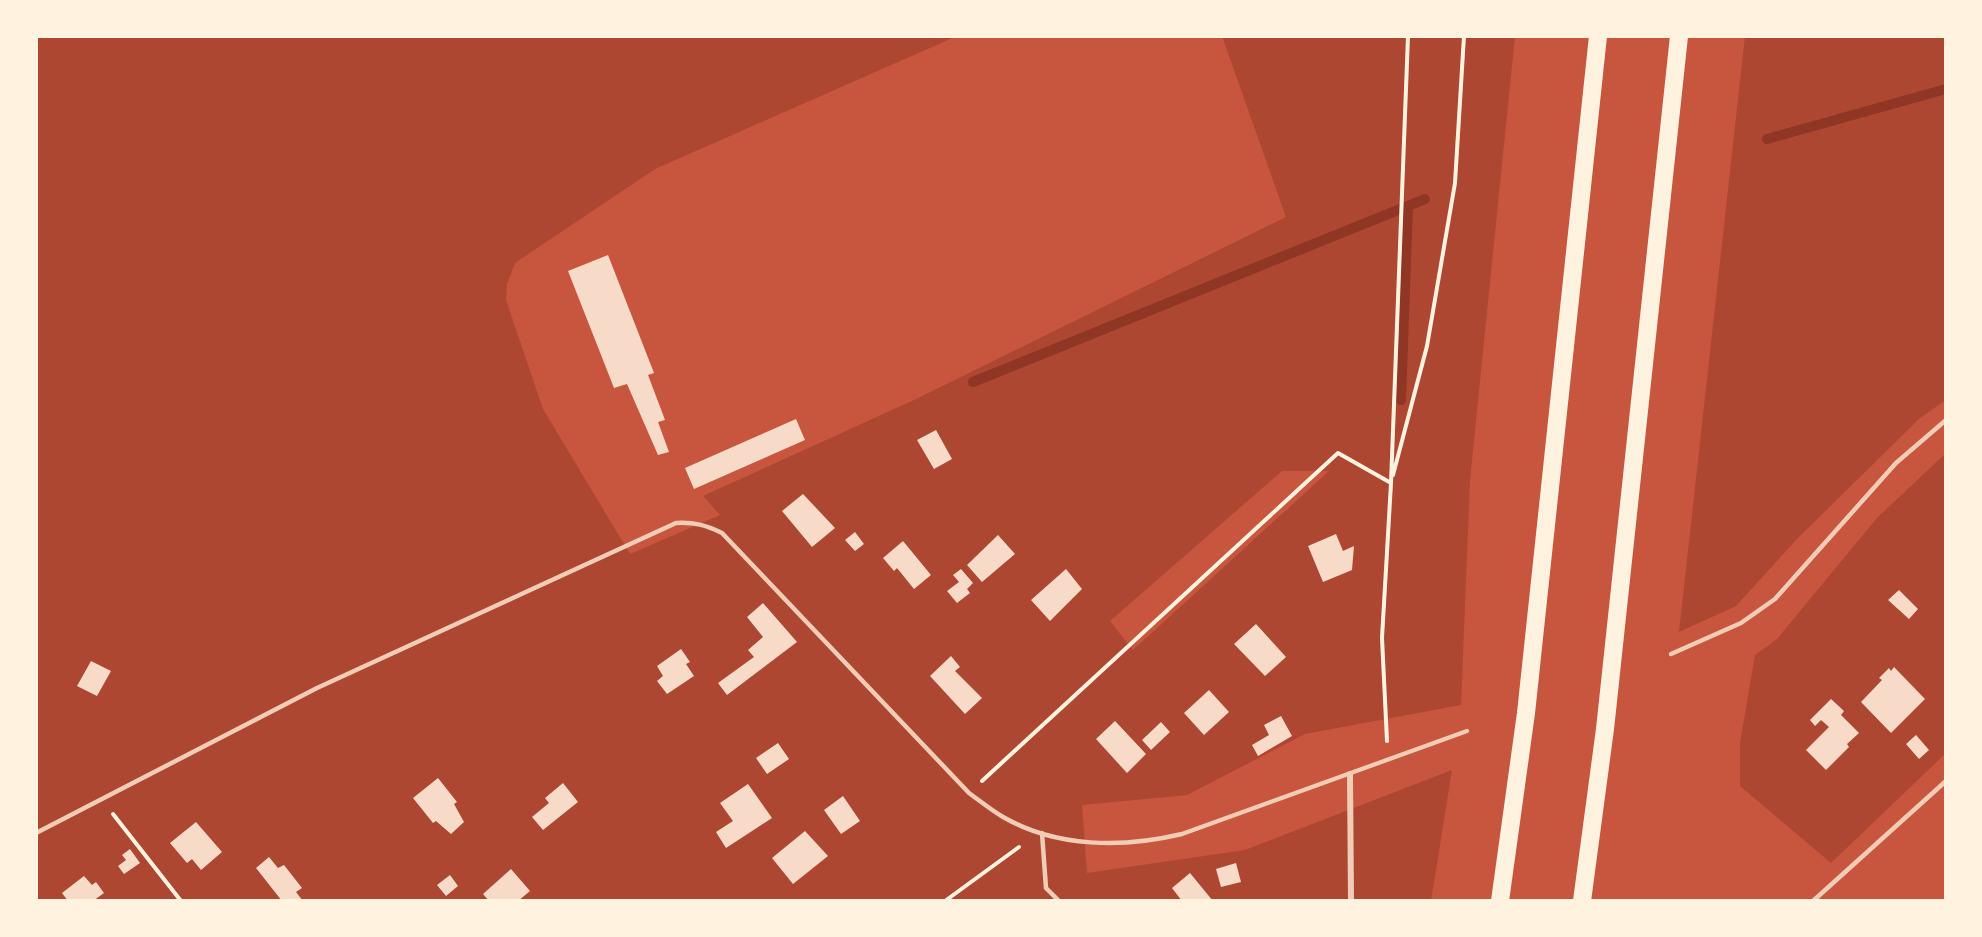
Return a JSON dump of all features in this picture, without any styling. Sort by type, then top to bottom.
[{"type":"highway","points":[[1500,901],[1526,713],[1598,36]]},
{"type":"highway","points":[[1582,901],[1606,717],[1680,36]]},
{"type":"street","points":[[1350,774],[1351,901]]},
{"type":"lane","points":[[1671,654],[1741,623],[1768,604],[1788,586],[1844,518],[1896,463],[1946,420]]},
{"type":"lane","points":[[36,833],[317,688],[676,523],[690,522],[722,533],[969,793],[1004,817],[1041,833],[1092,843],[1119,845],[1182,834],[1467,731]]},
{"type":"lane","points":[[1813,901],[1946,781]]},
{"type":"lane","points":[[1041,833],[1046,888],[1059,901]]},
{"type":"path","points":[[1388,760],[1382,638],[1391,483],[1408,36]]},
{"type":"path","points":[[1391,483],[1427,346],[1455,183],[1464,36]]},
{"type":"path","points":[[969,793],[1338,453],[1391,483]]},
{"type":"path","points":[[101,799],[181,901]]},
{"type":"path","points":[[945,901],[1041,833]]},
{"type":"shaded area","points":[[36,36],[957,36],[655,169],[515,263],[507,284],[506,300],[543,409],[630,554],[720,515],[703,496],[914,400],[1286,217],[1222,36],[1515,36],[1470,480],[1461,705],[1305,734],[1187,795],[1082,805],[1087,873],[1245,850],[1452,770],[1431,901],[36,901]],"holes":[[[1282,471],[1329,471],[1133,650],[1110,621]]]},
{"type":"shaded area","points":[[1745,36],[1946,36],[1946,400],[1920,418],[1797,539],[1736,606],[1679,632]]},
{"type":"shaded area","points":[[1946,453],[1946,753],[1831,863],[1740,786],[1740,743],[1755,655],[1777,639],[1877,518]]},
{"type":"building","points":[[608,255],[654,373],[648,375],[665,420],[658,422],[669,452],[658,455],[627,384],[614,388],[568,271]]},
{"type":"building","points":[[796,419],[805,440],[694,489],[685,468]]},
{"type":"building","points":[[936,430],[952,459],[934,469],[917,440]]},
{"type":"building","points":[[803,494],[835,528],[812,547],[782,511]]},
{"type":"building","points":[[855,532],[864,544],[855,551],[845,540]]},
{"type":"building","points":[[1336,534],[1343,551],[1354,546],[1352,570],[1323,582],[1308,546]]},
{"type":"building","points":[[998,535],[1015,554],[982,582],[967,565]]},
{"type":"building","points":[[903,541],[931,575],[914,589],[897,568],[894,571],[883,558]]},
{"type":"building","points":[[961,569],[973,583],[967,589],[970,593],[957,603],[947,591],[959,582],[953,575]]},
{"type":"building","points":[[1066,569],[1082,589],[1050,621],[1031,600]]},
{"type":"building","points":[[1899,590],[1918,609],[1909,619],[1888,600]]},
{"type":"building","points":[[763,603],[797,642],[727,695],[718,683],[754,657],[748,650],[763,637],[747,617]]},
{"type":"building","points":[[1256,624],[1286,657],[1265,676],[1234,644]]},
{"type":"building","points":[[681,649],[690,662],[686,664],[694,676],[667,694],[657,681],[663,676],[657,666]]},
{"type":"building","points":[[951,656],[960,667],[955,671],[982,698],[965,714],[930,676]]},
{"type":"building","points":[[91,661],[111,671],[97,696],[77,686]]},
{"type":"building","points":[[1894,667],[1925,699],[1891,733],[1861,702],[1882,680],[1879,678],[1889,668],[1891,671]]},
{"type":"building","points":[[1209,690],[1229,712],[1204,735],[1184,713]]},
{"type":"building","points":[[1831,699],[1844,711],[1841,715],[1859,733],[1847,744],[1849,747],[1826,770],[1806,750],[1829,727],[1821,720],[1815,726],[1810,720]]},
{"type":"building","points":[[1281,716],[1292,736],[1258,756],[1252,745],[1269,735],[1264,725]]},
{"type":"building","points":[[1115,721],[1146,754],[1127,773],[1096,739]]},
{"type":"building","points":[[1161,722],[1170,732],[1151,750],[1142,740]]},
{"type":"building","points":[[1916,735],[1929,750],[1919,759],[1906,744]]},
{"type":"building","points":[[778,743],[789,759],[767,774],[756,758]]},
{"type":"building","points":[[438,778],[457,802],[454,804],[464,822],[451,834],[436,821],[433,823],[413,798]]},
{"type":"building","points":[[563,783],[578,802],[543,830],[532,817],[549,803],[545,798]]},
{"type":"building","points":[[748,784],[772,818],[726,848],[716,832],[733,821],[720,803]]},
{"type":"building","points":[[843,796],[860,821],[841,834],[824,810]]},
{"type":"building","points":[[196,822],[222,852],[201,870],[192,859],[187,863],[170,843]]},
{"type":"building","points":[[805,831],[828,856],[793,884],[772,858]]},
{"type":"building","points":[[130,849],[140,863],[124,874],[118,866],[126,860],[122,855]]},
{"type":"building","points":[[269,857],[278,868],[284,865],[302,888],[296,892],[303,901],[282,901],[256,868]]},
{"type":"building","points":[[1236,863],[1241,882],[1221,887],[1216,869]]},
{"type":"building","points":[[511,869],[530,891],[518,901],[489,901],[483,894]]},
{"type":"building","points":[[1190,873],[1213,901],[1182,901],[1172,888]]},
{"type":"building","points":[[450,875],[458,886],[446,896],[437,885]]},
{"type":"building","points":[[84,876],[92,885],[96,882],[104,893],[93,901],[68,901],[62,893]]},
{"type":"waterway","points":[[1767,139],[1946,89]]},
{"type":"waterway","points":[[973,382],[1425,199]]},
{"type":"waterway","points":[[1401,400],[1408,206]]}]
